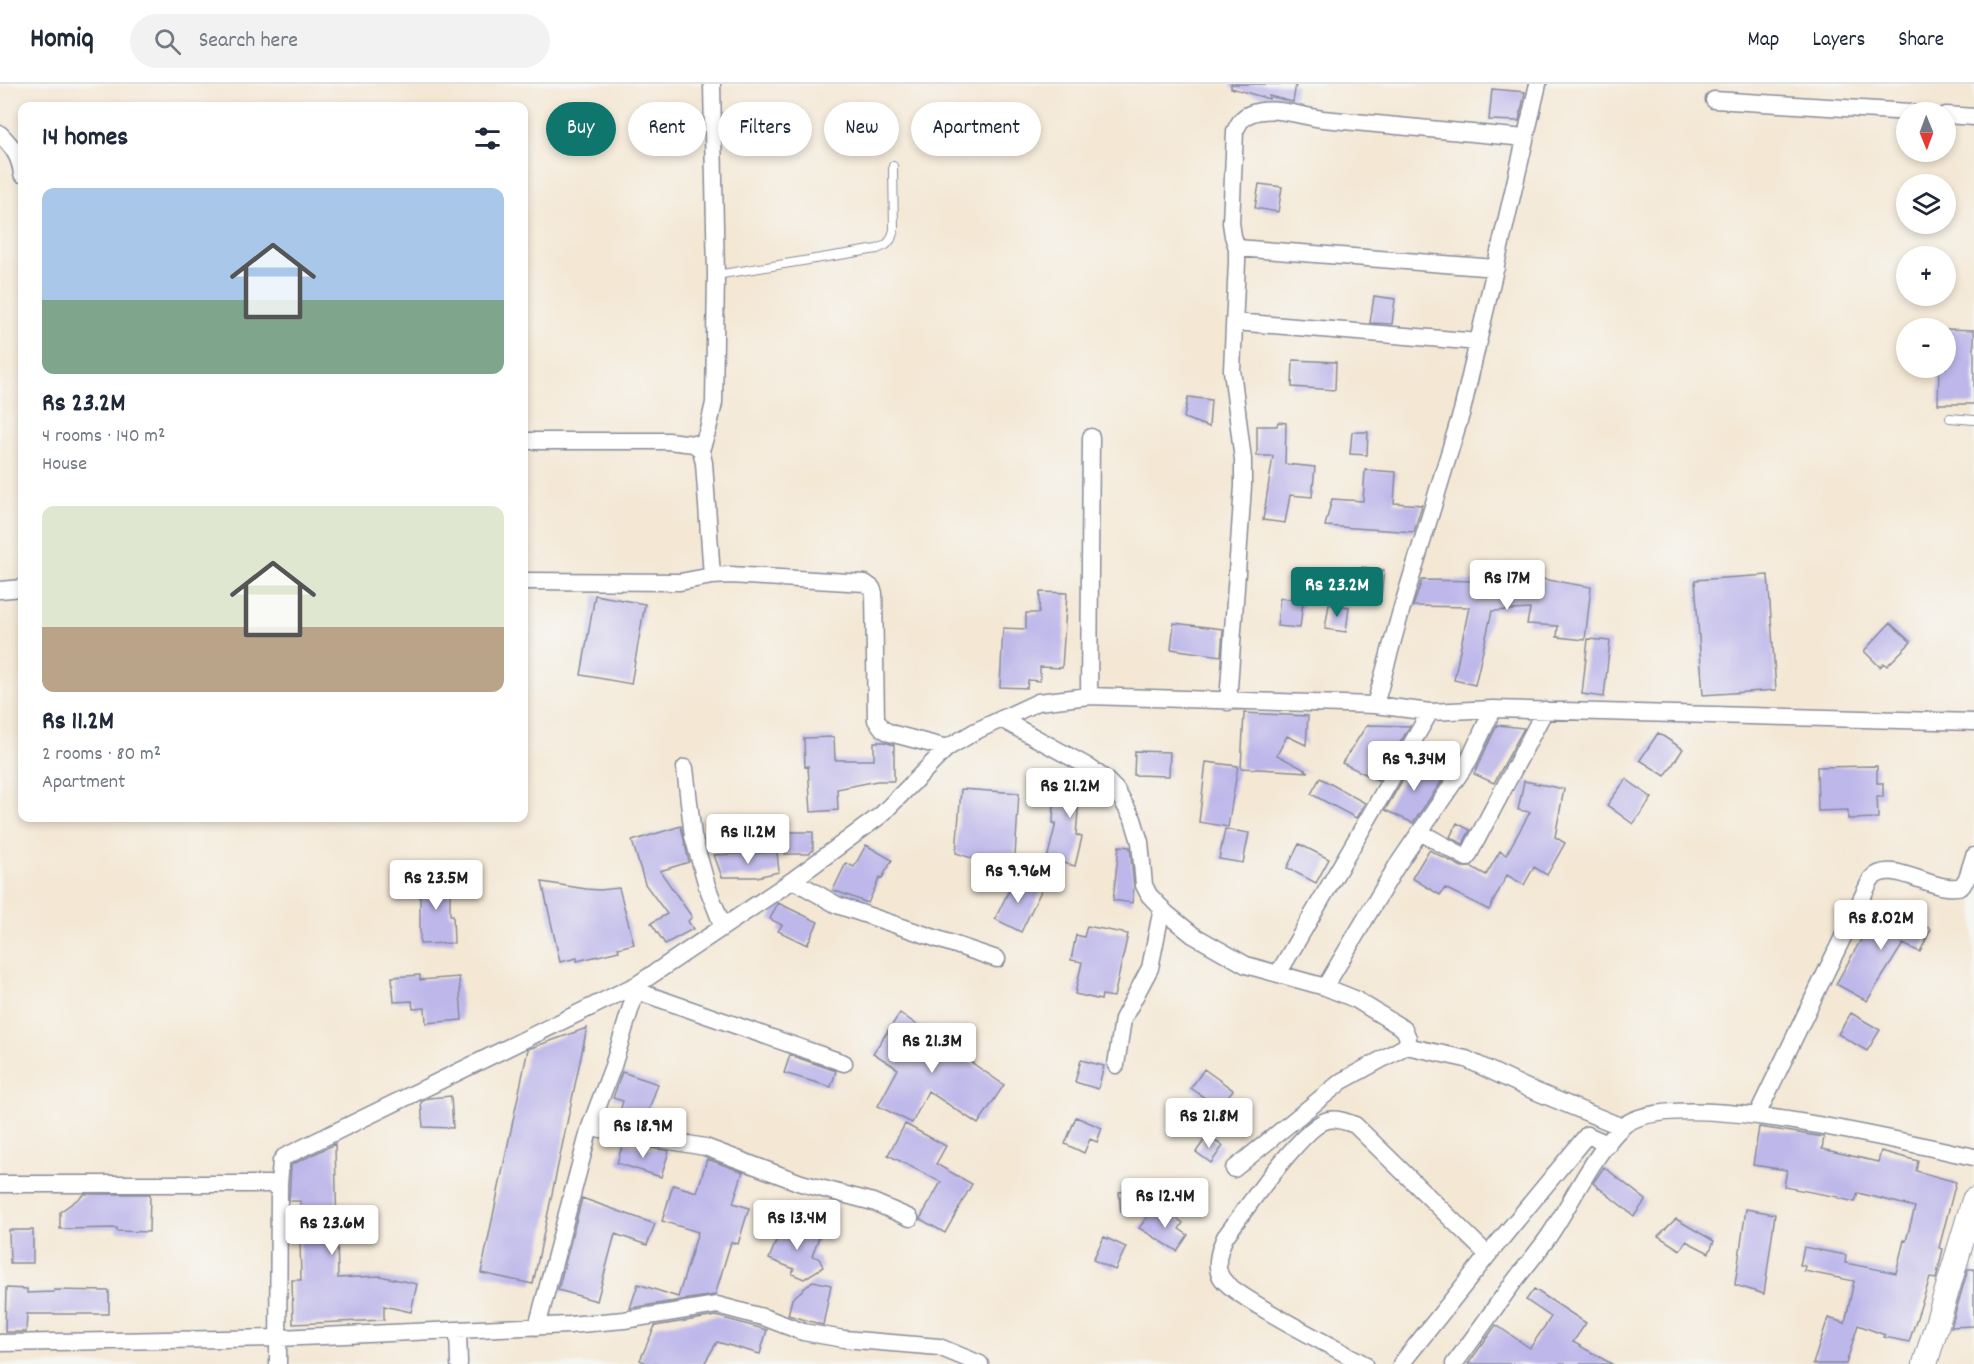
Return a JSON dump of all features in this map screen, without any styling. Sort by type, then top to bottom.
[{"type":"street","points":[[712,84],[716,275],[714,403],[701,450],[704,462],[712,576]]},
{"type":"street","points":[[1375,705],[1401,611],[1449,458],[1479,342],[1538,84]]},
{"type":"street","points":[[1714,100],[1896,111]]},
{"type":"street","points":[[1228,702],[1243,486],[1243,460],[1232,383],[1237,248],[1231,223],[1235,130],[1242,119],[1249,114],[1281,111],[1321,118],[1525,138]]},
{"type":"street","points":[[1956,116],[1974,117]]},
{"type":"street","points":[[0,134],[18,156]]},
{"type":"street","points":[[1237,248],[1496,268]]},
{"type":"street","points":[[1235,322],[1479,342]]},
{"type":"street","points":[[1089,696],[1091,437]]},
{"type":"street","points":[[528,441],[669,441],[694,444],[701,450]]},
{"type":"street","points":[[528,581],[681,582],[712,576],[865,583],[874,593],[876,720],[883,729],[890,733],[947,748]]},
{"type":"street","points":[[0,590],[18,588]]},
{"type":"street","points":[[278,1364],[279,1184],[281,1161],[284,1157],[638,988],[881,815],[947,748],[1038,702],[1089,696],[1375,705],[1430,712],[1493,709],[1974,722]]},
{"type":"street","points":[[1325,987],[1396,867],[1469,760],[1493,709]]},
{"type":"street","points":[[1420,832],[1467,858],[1545,710]]},
{"type":"street","points":[[1278,974],[1430,712]]},
{"type":"street","points":[[1001,719],[1087,766],[1116,790],[1133,819],[1140,842],[1144,885],[1149,895],[1193,935],[1246,965],[1325,987],[1367,1005],[1404,1029],[1408,1038],[1406,1046]]},
{"type":"street","points":[[685,768],[693,836],[707,886],[723,927]]},
{"type":"street","points":[[1757,1115],[1871,879],[1876,874],[1891,871],[1941,886],[1956,888],[1962,886],[1967,878],[1974,856]]},
{"type":"street","points":[[792,880],[837,905],[997,959]]},
{"type":"street","points":[[1116,1065],[1123,1019],[1150,968],[1162,908]]},
{"type":"street","points":[[638,988],[844,1063]]},
{"type":"street","points":[[537,1327],[590,1127],[613,1066],[638,988]]},
{"type":"street","points":[[1234,1169],[1342,1081],[1406,1046],[1466,1059],[1525,1087],[1622,1127]]},
{"type":"street","points":[[1454,1364],[1549,1236],[1608,1144],[1622,1127],[1637,1119],[1670,1112],[1701,1111],[1757,1115],[1789,1119],[1974,1157]]},
{"type":"street","points":[[1364,1364],[1246,1298],[1229,1287],[1221,1278],[1218,1266],[1221,1245],[1225,1237],[1272,1173],[1306,1136],[1322,1122],[1328,1120],[1346,1121],[1355,1125],[1488,1255]]},
{"type":"street","points":[[590,1127],[705,1147],[801,1183],[873,1202],[910,1218]]},
{"type":"street","points":[[1401,1364],[1587,1135],[1608,1144]]},
{"type":"street","points":[[0,1184],[279,1184]]},
{"type":"street","points":[[1924,1364],[1974,1200]]},
{"type":"street","points":[[0,1343],[279,1338],[537,1327],[624,1320],[717,1305],[766,1318],[803,1332],[844,1339],[939,1347],[980,1364]]},
{"type":"street","points":[[458,1330],[459,1364]]},
{"type":"lane","points":[[716,275],[830,258],[877,249],[886,245],[894,230],[893,166]]},
{"type":"lane","points":[[1950,418],[1974,420]]},
{"type":"building","points":[[1231,84],[1296,84],[1293,102],[1269,96],[1269,99],[1231,88]]},
{"type":"building","points":[[1492,89],[1525,92],[1519,121],[1489,120]]},
{"type":"building","points":[[1259,184],[1282,187],[1278,212],[1255,208]]},
{"type":"building","points":[[1374,296],[1395,299],[1392,324],[1370,323]]},
{"type":"building","points":[[1956,329],[1974,330],[1974,404],[1938,404],[1939,378],[1956,378]]},
{"type":"building","points":[[1293,360],[1336,362],[1335,390],[1292,387]]},
{"type":"building","points":[[1188,397],[1211,400],[1209,427],[1184,418]]},
{"type":"building","points":[[1278,422],[1286,423],[1285,464],[1315,467],[1312,497],[1290,495],[1285,523],[1263,520],[1273,456],[1257,456],[1257,426],[1277,426]]},
{"type":"building","points":[[1352,432],[1368,432],[1367,455],[1350,454]]},
{"type":"building","points":[[1365,470],[1396,472],[1394,503],[1422,505],[1414,532],[1325,526],[1332,499],[1363,501]]},
{"type":"building","points":[[1362,567],[1384,570],[1381,596],[1358,593]]},
{"type":"building","points":[[1768,575],[1776,690],[1703,695],[1695,580]]},
{"type":"building","points":[[1536,578],[1591,587],[1585,640],[1557,637],[1558,626],[1527,624],[1530,609],[1492,611],[1475,685],[1454,680],[1469,607],[1413,606],[1422,580],[1535,582]]},
{"type":"building","points":[[1040,592],[1067,593],[1062,668],[1040,667],[1040,681],[1028,680],[1027,688],[1000,687],[1003,628],[1026,629],[1026,613],[1039,613]]},
{"type":"building","points":[[595,595],[645,604],[631,684],[581,675]]},
{"type":"building","points":[[1280,598],[1303,601],[1300,628],[1277,626]]},
{"type":"building","points":[[1329,604],[1349,607],[1346,632],[1325,629]]},
{"type":"building","points":[[1174,623],[1223,629],[1221,656],[1171,649]]},
{"type":"building","points":[[1890,623],[1911,642],[1887,666],[1884,663],[1880,667],[1864,651]]},
{"type":"building","points":[[1588,639],[1610,641],[1604,697],[1582,694]]},
{"type":"building","points":[[1244,713],[1308,716],[1306,745],[1287,736],[1277,755],[1309,772],[1241,768]]},
{"type":"building","points":[[1367,725],[1410,726],[1378,780],[1342,763]]},
{"type":"building","points":[[1497,725],[1524,728],[1494,783],[1474,774]]},
{"type":"building","points":[[1658,733],[1683,749],[1665,776],[1640,760]]},
{"type":"building","points":[[834,737],[835,760],[874,760],[874,742],[894,745],[894,781],[877,781],[837,789],[838,810],[811,812],[804,738]]},
{"type":"building","points":[[1135,751],[1170,752],[1169,776],[1134,775]]},
{"type":"building","points":[[1414,760],[1444,778],[1413,823],[1385,810]]},
{"type":"building","points":[[1206,762],[1238,766],[1228,827],[1199,822]]},
{"type":"building","points":[[1877,766],[1877,783],[1883,783],[1883,797],[1877,797],[1878,818],[1848,819],[1848,810],[1818,811],[1817,767]]},
{"type":"building","points":[[1320,778],[1365,803],[1356,818],[1311,794]]},
{"type":"building","points":[[1626,779],[1652,798],[1633,824],[1607,805]]},
{"type":"building","points":[[1524,781],[1564,789],[1555,837],[1565,843],[1547,875],[1534,867],[1524,885],[1507,875],[1489,910],[1445,888],[1440,895],[1412,878],[1429,850],[1462,867],[1472,867],[1486,875],[1500,851],[1506,855],[1530,812],[1518,810]]},
{"type":"building","points":[[1055,782],[1095,784],[1109,798],[1109,801],[1079,800],[1076,835],[1082,837],[1075,866],[1047,859],[1056,823],[1053,823]]},
{"type":"building","points":[[961,789],[1019,793],[1014,872],[956,853]]},
{"type":"building","points":[[1457,823],[1470,830],[1463,844],[1450,837]]},
{"type":"building","points":[[681,826],[689,862],[660,871],[692,917],[688,921],[693,929],[665,944],[651,923],[667,914],[645,884],[632,841]]},
{"type":"building","points":[[1225,829],[1249,833],[1243,863],[1219,859]]},
{"type":"building","points":[[785,832],[813,832],[813,850],[809,854],[785,854]]},
{"type":"building","points":[[1299,844],[1329,859],[1316,883],[1287,868]]},
{"type":"building","points":[[866,845],[892,860],[882,878],[880,877],[868,903],[833,890],[846,863],[854,867]]},
{"type":"building","points":[[1119,846],[1130,847],[1134,887],[1132,903],[1113,900]]},
{"type":"building","points":[[777,852],[779,872],[757,877],[722,877],[714,855]]},
{"type":"building","points":[[1016,876],[1042,889],[1021,932],[995,919]]},
{"type":"building","points":[[420,877],[450,877],[450,915],[453,915],[454,943],[420,944]]},
{"type":"building","points":[[542,882],[586,889],[619,888],[634,944],[618,948],[619,951],[577,961],[577,958],[560,962]]},
{"type":"building","points":[[778,903],[818,922],[807,945],[778,931],[782,925],[770,919]]},
{"type":"building","points":[[1882,905],[1931,929],[1920,952],[1903,944],[1867,1001],[1836,984],[1867,929],[1870,931]]},
{"type":"building","points":[[1087,926],[1128,934],[1114,997],[1102,995],[1101,1000],[1075,994],[1082,962],[1071,960],[1076,935],[1084,937]]},
{"type":"building","points":[[420,975],[420,980],[459,977],[462,1020],[426,1023],[425,1008],[413,1009],[412,1001],[394,1002],[392,977]]},
{"type":"building","points":[[900,1013],[1004,1085],[978,1124],[928,1091],[912,1123],[878,1106],[898,1069],[873,1053]]},
{"type":"building","points":[[1851,1013],[1880,1030],[1867,1051],[1838,1034]]},
{"type":"building","points":[[587,1028],[533,1284],[481,1273],[528,1049]]},
{"type":"building","points":[[790,1055],[836,1071],[831,1087],[784,1073]]},
{"type":"building","points":[[1081,1060],[1104,1066],[1098,1089],[1075,1082]]},
{"type":"building","points":[[1204,1069],[1233,1090],[1219,1108],[1191,1088]]},
{"type":"building","points":[[622,1072],[658,1084],[643,1126],[630,1123],[632,1115],[620,1111],[623,1101],[613,1098]]},
{"type":"building","points":[[451,1096],[453,1128],[423,1127],[421,1102],[429,1098]]},
{"type":"building","points":[[1076,1117],[1102,1128],[1097,1142],[1090,1139],[1084,1153],[1065,1144]]},
{"type":"building","points":[[905,1124],[946,1146],[936,1164],[972,1184],[945,1233],[920,1219],[941,1182],[888,1155]]},
{"type":"building","points":[[1759,1127],[1824,1137],[1822,1149],[1878,1162],[1881,1151],[1918,1161],[1916,1171],[1956,1182],[1939,1248],[1943,1249],[1936,1279],[1930,1278],[1909,1342],[1884,1337],[1885,1335],[1858,1325],[1846,1364],[1813,1364],[1828,1318],[1845,1323],[1854,1281],[1804,1271],[1805,1266],[1800,1265],[1804,1247],[1846,1255],[1845,1263],[1896,1273],[1915,1207],[1858,1193],[1855,1202],[1784,1187],[1787,1170],[1753,1165]]},
{"type":"building","points":[[1207,1136],[1223,1146],[1211,1163],[1196,1152]]},
{"type":"building","points":[[623,1143],[669,1151],[661,1177],[617,1163]]},
{"type":"building","points":[[335,1144],[338,1278],[380,1276],[417,1284],[411,1312],[384,1306],[384,1320],[293,1324],[292,1280],[301,1280],[300,1242],[290,1242],[289,1229],[301,1229],[300,1201],[289,1201],[291,1165]]},
{"type":"building","points":[[707,1159],[743,1172],[733,1203],[749,1208],[738,1244],[731,1242],[715,1295],[630,1308],[638,1284],[678,1297],[698,1232],[662,1221],[673,1185],[697,1192]]},
{"type":"building","points":[[1604,1167],[1646,1200],[1634,1216],[1593,1183]]},
{"type":"building","points":[[1147,1190],[1148,1210],[1121,1212],[1119,1192]]},
{"type":"building","points":[[85,1194],[150,1194],[149,1232],[117,1231],[117,1228],[60,1229],[60,1212]]},
{"type":"building","points":[[582,1198],[655,1224],[647,1245],[615,1234],[597,1301],[558,1290]]},
{"type":"building","points":[[1164,1209],[1183,1223],[1179,1229],[1188,1235],[1177,1251],[1139,1228],[1150,1213]]},
{"type":"building","points":[[1746,1209],[1775,1214],[1764,1294],[1735,1285]]},
{"type":"building","points":[[1676,1219],[1714,1241],[1709,1253],[1686,1241],[1680,1250],[1658,1236]]},
{"type":"building","points":[[783,1223],[819,1237],[812,1256],[819,1258],[823,1267],[804,1279],[792,1274],[794,1269],[769,1259]]},
{"type":"building","points":[[9,1230],[33,1230],[33,1263],[10,1263]]},
{"type":"building","points":[[1104,1237],[1126,1247],[1115,1270],[1093,1260]]},
{"type":"building","points":[[1968,1269],[1974,1269],[1974,1326],[1951,1327]]},
{"type":"building","points":[[813,1281],[831,1285],[823,1325],[788,1315],[792,1299]]},
{"type":"building","points":[[6,1288],[27,1289],[27,1293],[54,1292],[54,1290],[109,1291],[109,1314],[27,1314],[26,1332],[5,1332]]},
{"type":"building","points":[[1534,1289],[1586,1323],[1573,1342],[1612,1364],[1468,1364],[1496,1325],[1530,1348],[1551,1317],[1526,1300]]},
{"type":"building","points":[[716,1316],[767,1330],[760,1354],[717,1342],[704,1364],[649,1364],[640,1360],[655,1326]]}]
